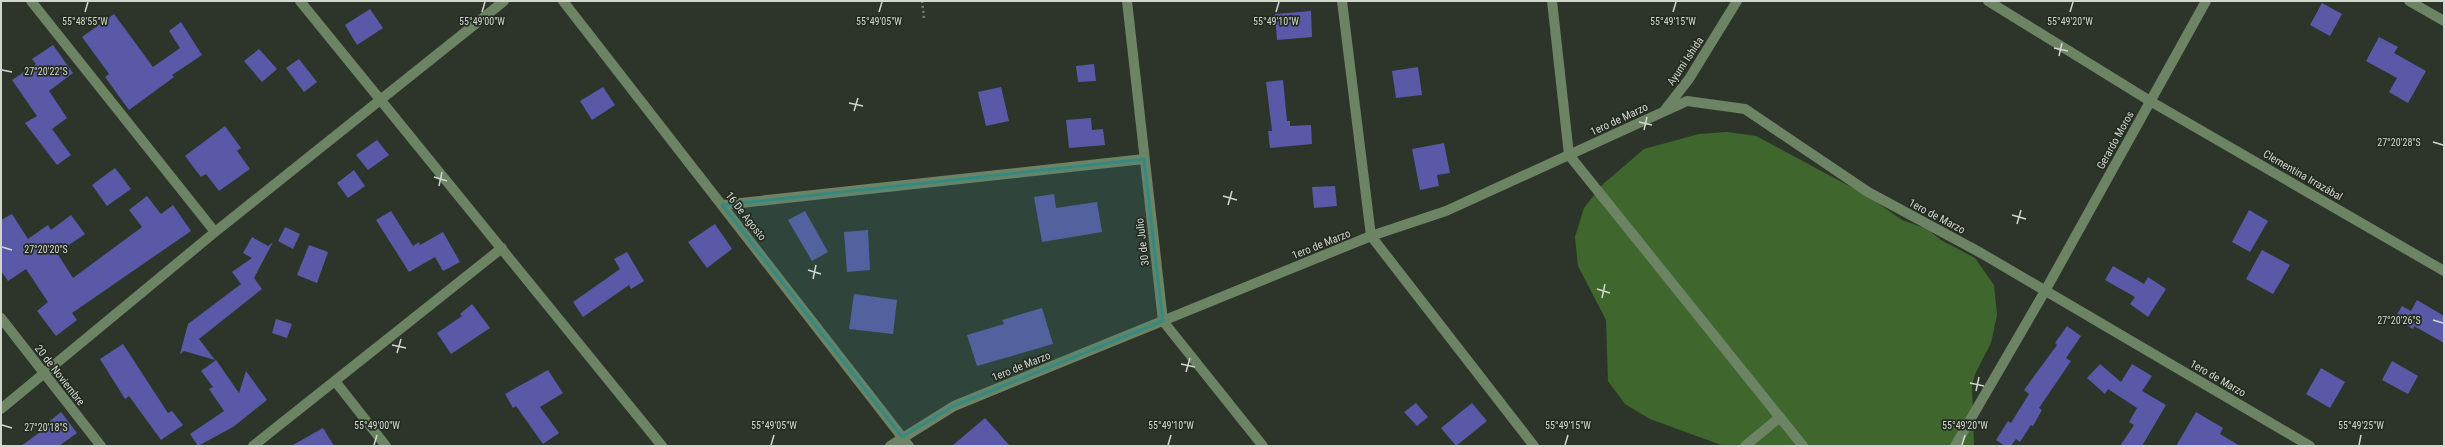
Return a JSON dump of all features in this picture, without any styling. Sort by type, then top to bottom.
[{"type":"street","points":[[31,1],[215,232]]},
{"type":"street","points":[[300,1],[382,99],[662,446]]},
{"type":"street","points":[[1,409],[215,232],[504,1]]},
{"type":"street","name":"16 De Agosto","points":[[563,1],[909,446]]},
{"type":"street","name":"30 de Julio","points":[[1127,1],[1144,159],[1164,322]]},
{"type":"street","points":[[1342,1],[1371,236],[1534,446]]},
{"type":"street","points":[[1552,1],[1569,155],[1803,446]]},
{"type":"street","name":"Ayumi Ishida","points":[[1663,112],[1689,79],[1737,1]]},
{"type":"street","name":"Clementina Irrazábal","points":[[1988,1],[2150,101],[2444,271]]},
{"type":"street","name":"Gerardo Moros","points":[[1955,446],[2045,291],[2206,1]]},
{"type":"street","points":[[2409,1],[2444,21]]},
{"type":"street","name":"1ero de Marzo","points":[[902,437],[954,406],[1164,322],[1371,236],[1446,211],[1686,101],[1745,109],[1868,192],[2045,291],[2310,446]]},
{"type":"street","points":[[722,205],[1144,159]]},
{"type":"street","points":[[253,446],[502,248]]},
{"type":"street","name":"20 de Noviembre","points":[[1,318],[43,374],[101,446]]},
{"type":"street","points":[[1164,322],[1263,446]]},
{"type":"street","points":[[335,381],[386,446]]},
{"type":"street","points":[[1745,446],[1780,416]]},
{"type":"street","points":[[890,446],[902,437]]},
{"type":"path","points":[[922,1],[924,18]]},
{"type":"highlighted area","points":[[1144,159],[1163,321],[954,406],[902,437],[722,205]]},
{"type":"green space","points":[[1727,132],[1756,136],[1866,195],[1902,220],[1927,229],[1941,240],[1975,258],[1994,285],[1997,315],[1991,343],[1976,372],[1972,385],[1974,446],[1724,446],[1650,419],[1625,404],[1608,381],[1606,320],[1578,266],[1575,237],[1584,208],[1602,185],[1644,149],[1699,134]]},
{"type":"building","points":[[2322,3],[2342,14],[2330,36],[2310,25]]},
{"type":"building","points":[[370,9],[383,28],[357,45],[345,25]]},
{"type":"building","points":[[1311,11],[1312,37],[1277,40],[1275,14]]},
{"type":"building","points":[[114,14],[153,67],[180,48],[169,31],[181,22],[202,55],[172,75],[174,77],[129,110],[105,77],[109,74],[82,37]]},
{"type":"building","points":[[2379,37],[2398,47],[2394,53],[2426,71],[2408,103],[2389,92],[2397,78],[2366,61]]},
{"type":"building","points":[[53,45],[73,73],[49,91],[67,118],[52,129],[71,155],[57,165],[25,123],[37,116],[12,80],[36,64],[32,59]]},
{"type":"building","points":[[259,49],[277,69],[262,82],[244,61]]},
{"type":"building","points":[[299,59],[317,82],[304,92],[286,68]]},
{"type":"building","points":[[1094,64],[1096,81],[1078,82],[1076,66]]},
{"type":"building","points":[[1418,67],[1422,95],[1396,98],[1392,71]]},
{"type":"building","points":[[1283,80],[1287,121],[1290,121],[1290,126],[1311,125],[1312,144],[1270,148],[1268,131],[1272,131],[1266,82]]},
{"type":"building","points":[[603,87],[615,105],[592,120],[580,101]]},
{"type":"building","points":[[1001,87],[1009,121],[986,126],[978,92]]},
{"type":"building","points":[[1091,118],[1092,130],[1103,129],[1105,145],[1069,148],[1066,120]]},
{"type":"building","points":[[225,126],[241,148],[237,151],[250,169],[219,191],[206,174],[201,177],[185,156]]},
{"type":"building","points":[[377,140],[389,155],[368,170],[356,155]]},
{"type":"building","points":[[1444,143],[1450,173],[1437,175],[1439,186],[1420,190],[1412,149]]},
{"type":"building","points":[[115,168],[131,189],[107,206],[92,185]]},
{"type":"building","points":[[354,170],[365,186],[348,198],[337,183]]},
{"type":"building","points":[[1335,186],[1337,206],[1314,208],[1312,187]]},
{"type":"building","points":[[1054,194],[1056,208],[1097,202],[1102,232],[1042,242],[1034,197]]},
{"type":"building","points":[[147,196],[161,214],[173,205],[191,231],[72,313],[77,320],[56,336],[37,311],[48,302],[26,269],[8,281],[1,271],[1,220],[12,214],[28,239],[48,225],[51,230],[71,215],[85,234],[57,253],[73,278],[142,227],[129,210]]},
{"type":"building","points":[[2249,210],[2268,221],[2250,252],[2232,242]]},
{"type":"building","points":[[391,211],[413,246],[419,242],[420,245],[443,232],[460,262],[443,271],[435,257],[409,272],[376,220]]},
{"type":"building","points":[[805,211],[828,252],[812,261],[788,220]]},
{"type":"building","points":[[715,224],[732,249],[707,268],[688,242]]},
{"type":"building","points":[[285,227],[300,234],[293,249],[278,241]]},
{"type":"building","points":[[868,230],[870,270],[847,272],[844,232]]},
{"type":"building","points":[[252,237],[268,246],[273,242],[254,278],[262,289],[199,339],[215,360],[184,351],[180,354],[188,324],[241,284],[232,272],[252,258],[243,253]]},
{"type":"building","points":[[309,245],[328,252],[317,283],[297,275]]},
{"type":"building","points":[[2262,250],[2290,265],[2273,294],[2246,279]]},
{"type":"building","points":[[627,252],[644,281],[631,289],[629,285],[583,317],[573,302],[620,269],[614,259]]},
{"type":"building","points":[[2113,266],[2144,284],[2148,277],[2166,289],[2148,317],[2130,304],[2135,297],[2105,280]]},
{"type":"building","points":[[854,294],[897,300],[893,334],[849,329]]},
{"type":"building","points":[[2417,300],[2444,316],[2444,343],[2414,326],[2413,329],[2395,318],[2402,306],[2411,311]]},
{"type":"building","points":[[472,304],[490,328],[451,354],[437,333],[462,316],[460,314]]},
{"type":"building","points":[[1042,308],[1053,344],[977,366],[967,335],[1004,324],[1002,320]]},
{"type":"building","points":[[276,319],[292,324],[287,338],[272,333]]},
{"type":"building","points":[[2067,326],[2081,336],[2066,358],[2071,361],[2039,408],[2042,410],[2033,426],[2031,425],[2020,442],[2016,439],[2011,446],[2005,446],[1996,440],[2008,421],[2011,423],[2029,394],[2024,390],[2057,345],[2055,343]]},
{"type":"building","points":[[123,344],[168,413],[172,411],[183,425],[161,440],[129,396],[125,399],[100,359]]},
{"type":"building","points":[[216,360],[239,393],[246,371],[267,400],[233,427],[198,446],[190,434],[224,411],[209,389],[213,387],[201,371]]},
{"type":"building","points":[[2392,361],[2418,376],[2408,394],[2382,380]]},
{"type":"building","points":[[2100,364],[2121,382],[2132,364],[2152,376],[2142,391],[2166,405],[2142,446],[2120,446],[2134,425],[2129,422],[2137,408],[2108,389],[2105,394],[2087,378]]},
{"type":"building","points":[[2321,368],[2345,382],[2330,408],[2306,394]]},
{"type":"building","points":[[548,370],[563,393],[540,407],[559,433],[543,444],[516,406],[513,408],[505,394]]},
{"type":"building","points":[[1416,403],[1428,417],[1417,426],[1404,412]]},
{"type":"building","points":[[1472,403],[1487,421],[1456,446],[1441,428]]},
{"type":"building","points":[[61,412],[77,433],[59,446],[21,446],[43,430],[41,428]]},
{"type":"building","points":[[2196,412],[2223,428],[2220,434],[2240,446],[2176,446]]},
{"type":"building","points":[[985,418],[1010,446],[952,446]]},
{"type":"building","points":[[323,428],[334,446],[291,446]]}]
